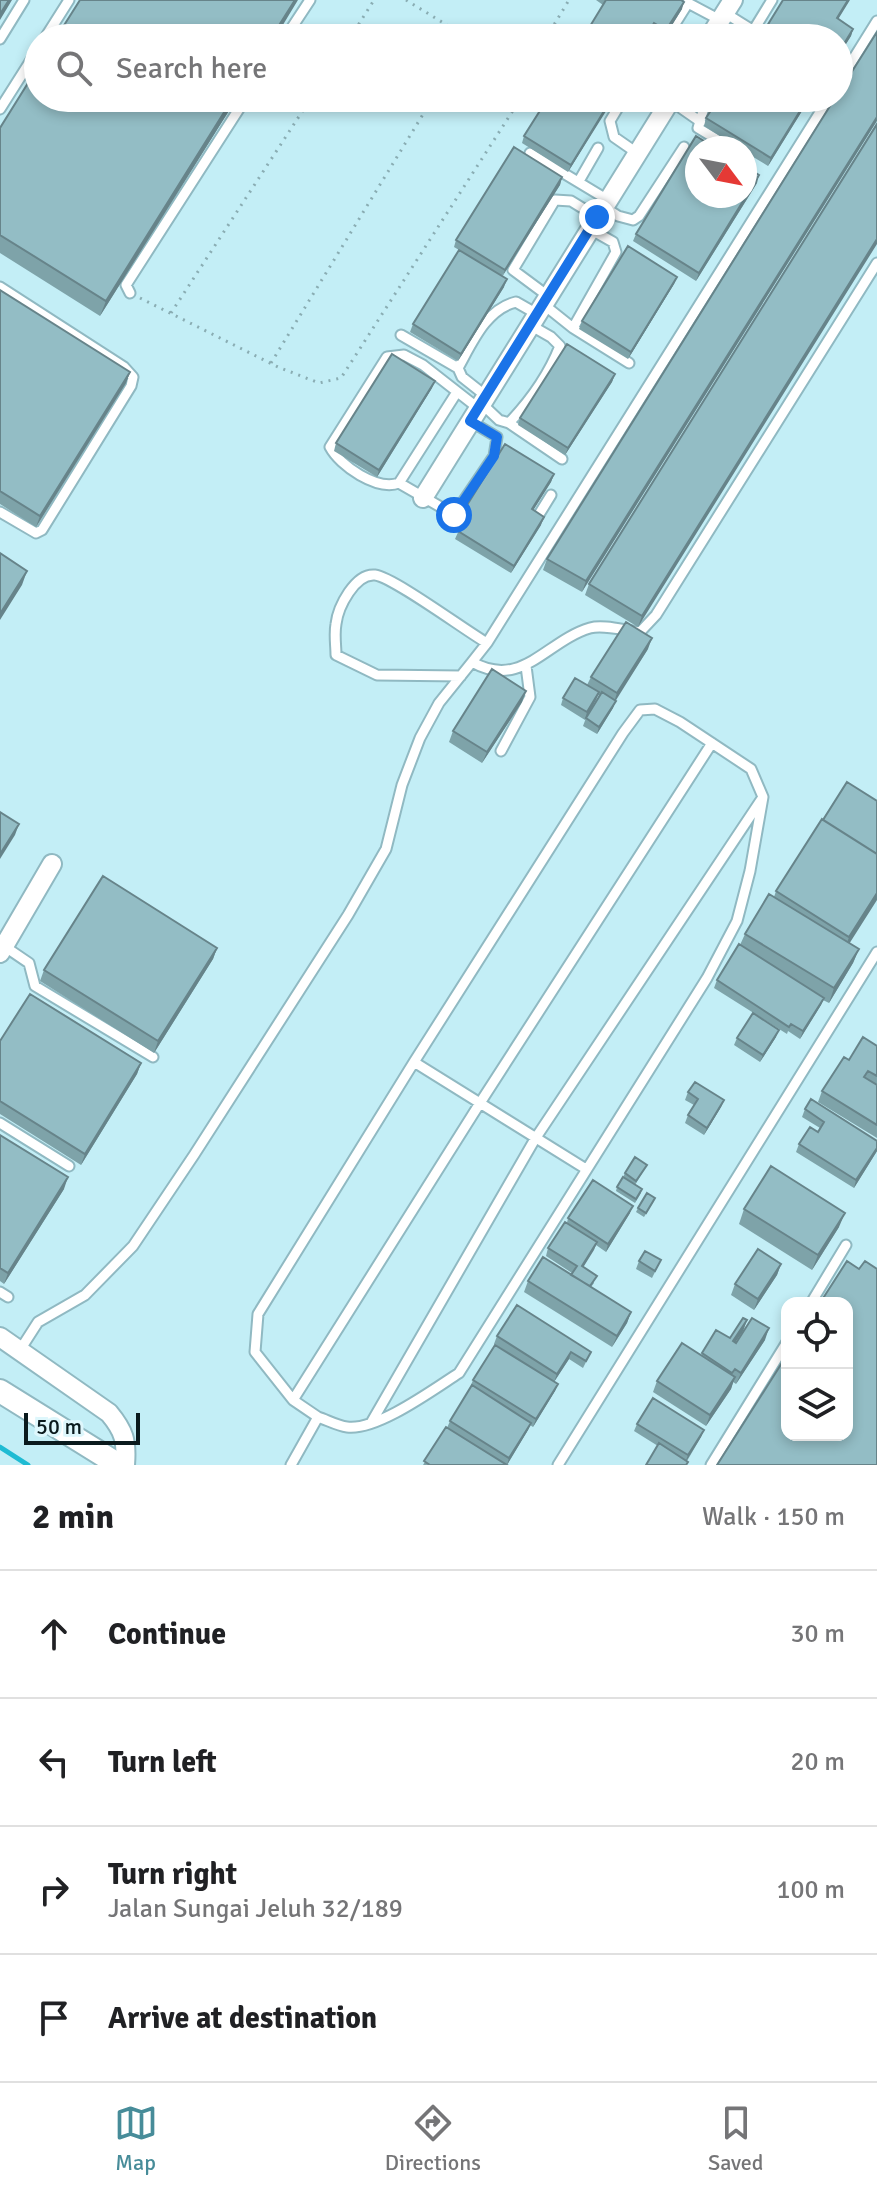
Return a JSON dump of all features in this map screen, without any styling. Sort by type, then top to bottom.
[{"type":"street","points":[[423,498],[662,112]]},
{"type":"street","points":[[2,950],[52,864]]},
{"type":"street","points":[[0,1337],[109,1413],[122,1429],[126,1450],[122,1465],[0,1391]]},
{"type":"lane","points":[[0,39],[24,0]]},
{"type":"lane","points":[[54,24],[69,0]]},
{"type":"lane","points":[[294,24],[310,0]]},
{"type":"lane","points":[[757,24],[772,0]]},
{"type":"lane","points":[[675,24],[688,3],[723,18]]},
{"type":"lane","points":[[853,60],[877,21]]},
{"type":"lane","points":[[0,109],[24,71]]},
{"type":"lane","points":[[130,293],[126,285],[237,112]]},
{"type":"lane","points":[[615,112],[610,121],[614,137],[637,153]]},
{"type":"lane","points":[[688,112],[701,122]]},
{"type":"lane","points":[[703,112],[698,128],[711,136]]},
{"type":"lane","points":[[20,1350],[38,1322],[85,1295],[133,1246],[194,1155],[348,915],[386,849],[402,785],[420,738],[439,703],[487,643],[820,112]]},
{"type":"lane","points":[[509,423],[524,407],[560,346],[551,337],[540,310],[513,270],[538,224],[555,200],[571,201],[600,213],[633,220],[639,216],[684,147]]},
{"type":"lane","points":[[579,181],[598,148]]},
{"type":"lane","points":[[530,153],[579,181],[600,213],[616,252],[573,328]]},
{"type":"lane","points":[[472,662],[484,669],[508,671],[526,666],[559,642],[593,627],[640,632],[656,615],[877,263]]},
{"type":"lane","points":[[0,287],[124,367],[133,377],[131,386],[42,530],[36,533],[29,531],[0,512]]},
{"type":"lane","points":[[458,368],[478,332],[501,306],[516,302],[540,310],[629,363]]},
{"type":"lane","points":[[399,483],[457,516],[494,456],[497,437],[458,368],[401,335]]},
{"type":"lane","points":[[457,392],[399,483],[389,487],[372,481],[335,456],[330,447],[387,357],[404,355],[562,459]]},
{"type":"lane","points":[[535,521],[551,495]]},
{"type":"lane","points":[[461,676],[377,675],[336,655],[336,623],[352,587],[361,577],[376,575],[394,583],[487,643]]},
{"type":"lane","points":[[501,751],[530,697],[526,666]]},
{"type":"lane","points":[[655,709],[751,769],[763,797],[750,871],[737,921],[707,978],[459,1373],[405,1408],[371,1423],[349,1428],[318,1417],[293,1400],[255,1352],[258,1314],[414,1062],[640,710],[655,709]]},
{"type":"lane","points":[[293,1400],[712,743]]},
{"type":"lane","points":[[371,1423],[535,1139],[763,797]]},
{"type":"lane","points":[[2,950],[29,963],[35,986],[153,1057]]},
{"type":"lane","points":[[558,1465],[877,952]]},
{"type":"lane","points":[[414,1062],[586,1169]]},
{"type":"lane","points":[[0,1123],[69,1166]]},
{"type":"lane","points":[[815,1297],[846,1245]]},
{"type":"lane","points":[[711,1465],[781,1352]]},
{"type":"lane","points":[[291,1465],[318,1417]]},
{"type":"path","points":[[359,24],[374,0]]},
{"type":"path","points":[[406,0],[445,24]]},
{"type":"path","points":[[554,24],[569,0]]},
{"type":"path","points":[[171,313],[302,112]]},
{"type":"path","points":[[271,363],[424,112]]},
{"type":"path","points":[[130,293],[271,363],[319,383],[341,378],[512,112]]},
{"type":"building","points":[[0,0],[9,0],[0,14]]},
{"type":"building","points":[[80,0],[295,0],[280,24],[65,24]]},
{"type":"building","points":[[606,0],[684,2],[670,24],[591,24]]},
{"type":"building","points":[[783,0],[848,0],[837,18],[846,24],[768,24]]},
{"type":"building","points":[[877,32],[877,117],[586,581],[547,559],[826,112],[853,112],[853,70]]},
{"type":"building","points":[[24,89],[24,112],[224,112],[106,301],[0,235],[0,128]]},
{"type":"building","points":[[539,112],[603,112],[571,165],[524,136]]},
{"type":"building","points":[[710,112],[799,112],[771,158],[757,149],[757,136],[735,136],[706,118]]},
{"type":"building","points":[[877,124],[877,239],[642,616],[589,584]]},
{"type":"building","points":[[514,147],[562,177],[505,270],[456,240]]},
{"type":"building","points":[[685,154],[685,208],[739,208],[699,273],[636,234]]},
{"type":"building","points":[[628,246],[677,277],[631,352],[582,321]]},
{"type":"building","points":[[459,250],[507,279],[461,354],[413,324]]},
{"type":"building","points":[[0,290],[130,372],[40,516],[0,491]]},
{"type":"building","points":[[567,344],[615,374],[568,448],[520,418]]},
{"type":"building","points":[[392,354],[435,381],[379,470],[336,443]]},
{"type":"building","points":[[505,444],[554,474],[532,509],[544,517],[514,566],[458,531],[465,521],[459,518]]},
{"type":"building","points":[[0,553],[27,571],[0,614]]},
{"type":"building","points":[[626,622],[652,638],[617,693],[591,677]]},
{"type":"building","points":[[492,669],[526,691],[487,752],[453,731]]},
{"type":"building","points":[[575,678],[599,692],[587,712],[563,698]]},
{"type":"building","points":[[602,692],[616,701],[599,727],[586,718]]},
{"type":"building","points":[[847,782],[877,801],[877,854],[823,820]]},
{"type":"building","points":[[0,812],[19,824],[0,854]]},
{"type":"building","points":[[822,819],[877,854],[877,893],[849,937],[776,891]]},
{"type":"building","points":[[103,876],[217,948],[158,1041],[44,970]]},
{"type":"building","points":[[769,894],[859,949],[834,988],[745,934]]},
{"type":"building","points":[[739,944],[824,998],[803,1031],[791,1024],[789,1027],[717,980]]},
{"type":"building","points":[[30,994],[141,1063],[85,1154],[0,1101],[0,1041]]},
{"type":"building","points":[[753,1013],[779,1030],[763,1055],[737,1038]]},
{"type":"building","points":[[863,1037],[877,1046],[877,1076],[868,1071],[864,1077],[877,1085],[877,1125],[822,1091],[844,1057],[849,1060]]},
{"type":"building","points":[[695,1082],[724,1100],[707,1128],[688,1115],[698,1099],[688,1092]]},
{"type":"building","points":[[811,1099],[877,1141],[877,1148],[856,1180],[799,1144],[810,1127],[818,1132],[824,1122],[805,1109]]},
{"type":"building","points":[[0,1135],[68,1177],[8,1273],[0,1268]]},
{"type":"building","points":[[635,1157],[647,1165],[636,1181],[625,1173]]},
{"type":"building","points":[[771,1166],[845,1213],[818,1255],[744,1209]]},
{"type":"building","points":[[623,1177],[642,1189],[636,1199],[617,1187]]},
{"type":"building","points":[[593,1180],[633,1206],[608,1244],[568,1218]]},
{"type":"building","points":[[647,1193],[655,1198],[646,1213],[638,1208]]},
{"type":"building","points":[[565,1222],[597,1242],[582,1266],[597,1276],[590,1286],[571,1275],[577,1266],[548,1248]]},
{"type":"building","points":[[758,1249],[781,1264],[758,1299],[735,1284]]},
{"type":"building","points":[[645,1251],[661,1260],[655,1271],[639,1261]]},
{"type":"building","points":[[543,1257],[631,1312],[617,1336],[528,1281]]},
{"type":"building","points":[[847,1261],[859,1269],[865,1261],[877,1269],[877,1465],[717,1465],[781,1364],[781,1441],[853,1441],[853,1297],[824,1297]]},
{"type":"building","points":[[517,1305],[591,1352],[586,1361],[571,1352],[557,1374],[497,1336]]},
{"type":"building","points":[[743,1318],[747,1320],[733,1341],[736,1343],[752,1318],[769,1328],[741,1373],[735,1369],[732,1373],[702,1353],[716,1330],[730,1338]]},
{"type":"building","points":[[682,1343],[735,1377],[710,1415],[657,1381]]},
{"type":"building","points":[[495,1345],[558,1384],[536,1419],[473,1380]]},
{"type":"building","points":[[472,1385],[531,1423],[509,1458],[450,1421]]},
{"type":"building","points":[[653,1398],[704,1430],[688,1455],[637,1424]]},
{"type":"building","points":[[446,1427],[507,1465],[430,1465],[424,1461]]},
{"type":"building","points":[[659,1443],[688,1462],[686,1465],[646,1465]]},
{"type":"waterway","points":[[0,1447],[28,1465]]},
{"type":"route","points":[[454,515],[494,456],[497,437],[470,421],[597,217]]}]
